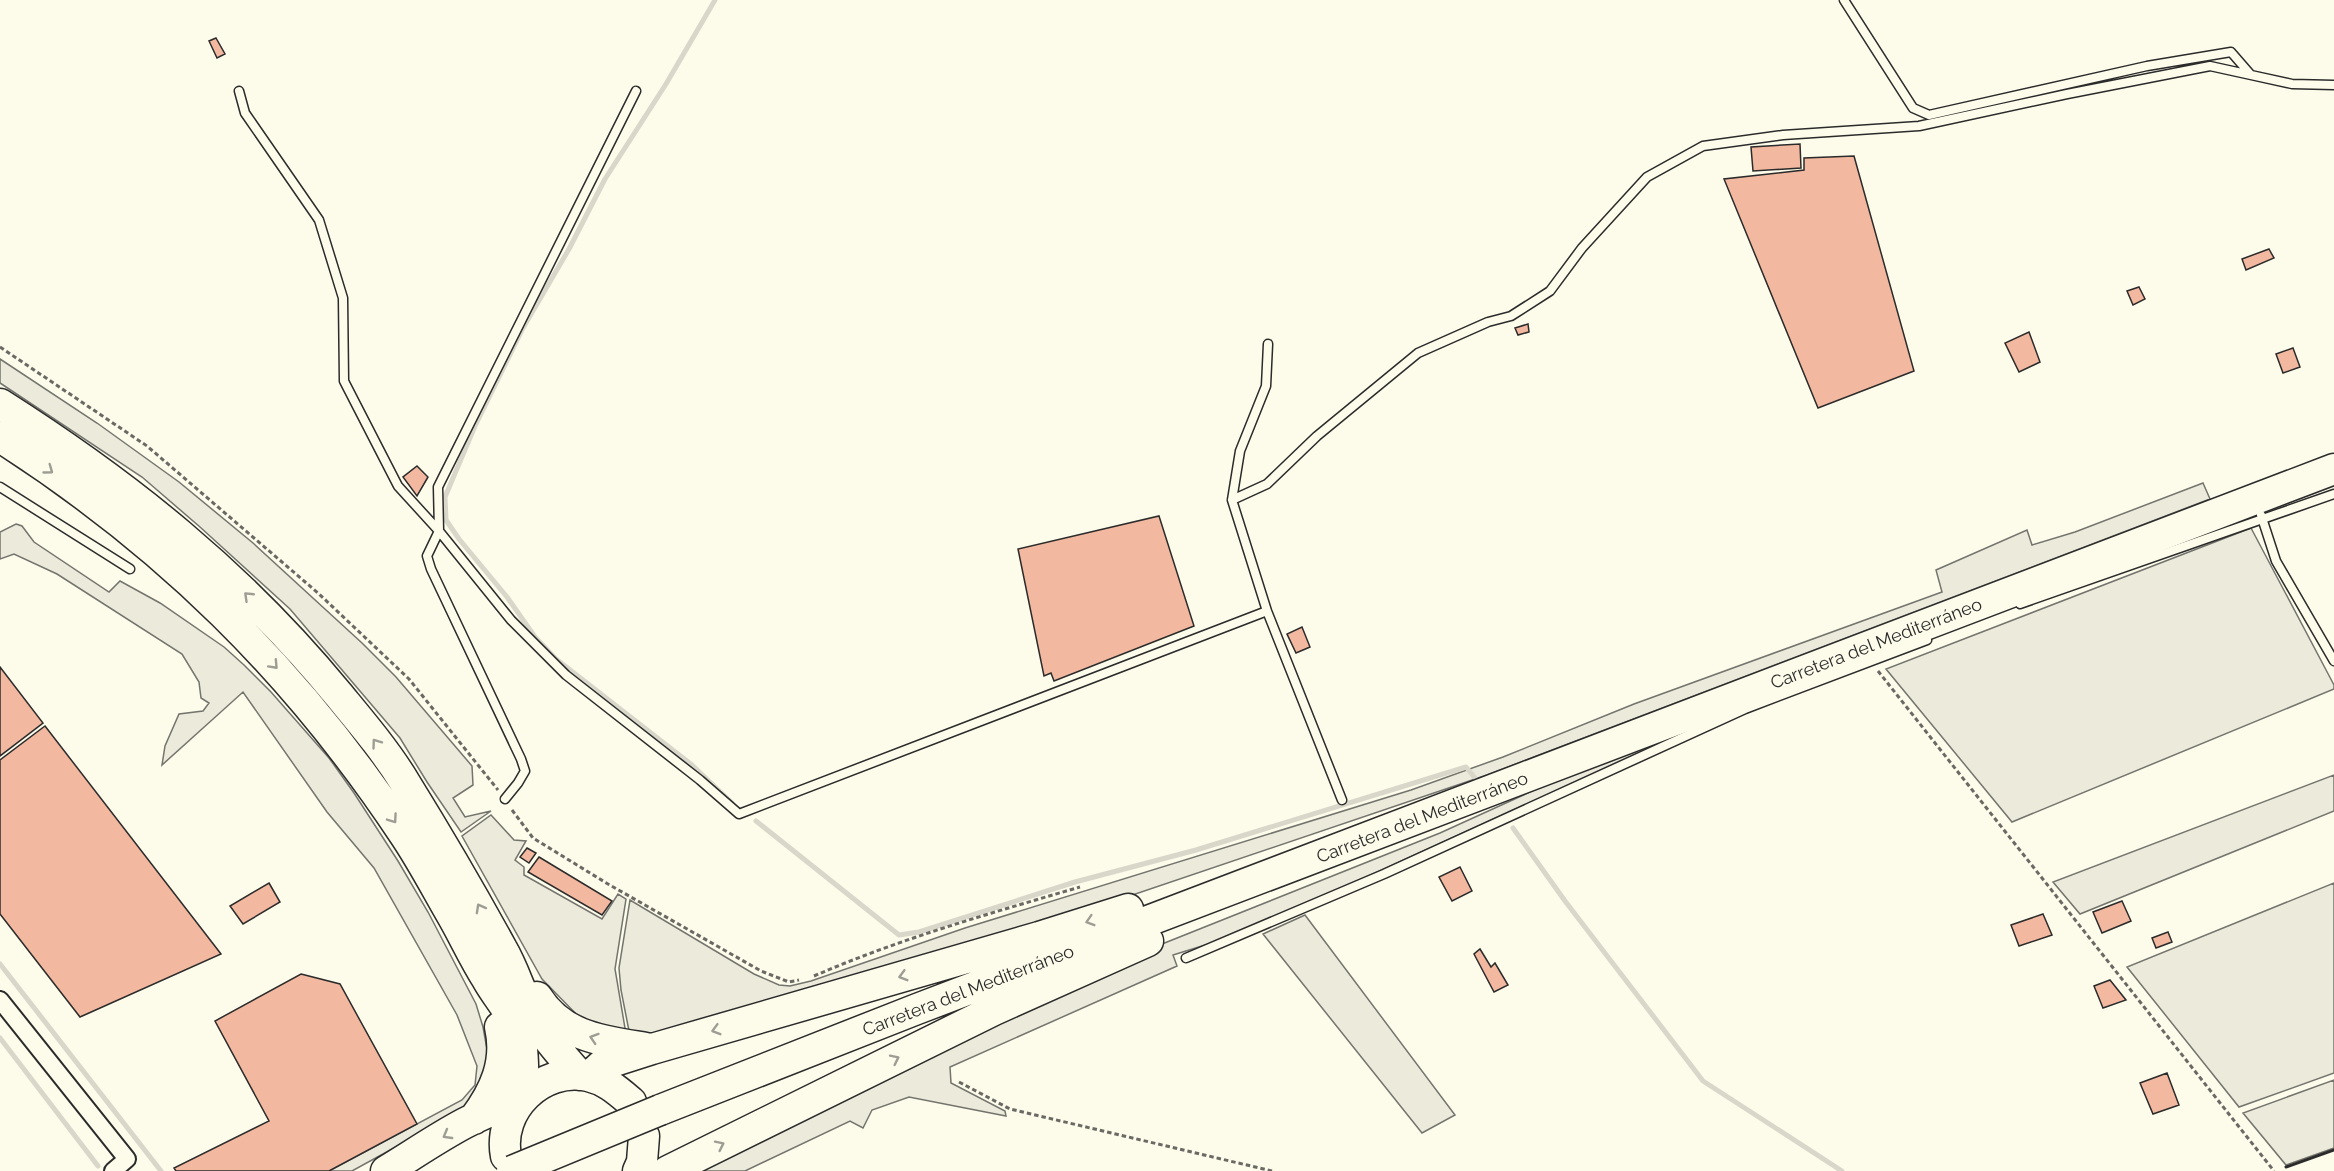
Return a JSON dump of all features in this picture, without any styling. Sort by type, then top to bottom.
[{"type":"highway","points":[[0,404],[87,461],[180,533],[301,649],[362,723],[402,778],[471,891],[508,959],[517,985],[534,1018],[553,1045],[585,1076]]},
{"type":"highway","points":[[0,437],[38,462],[146,542],[225,614],[296,689],[342,746],[405,835],[518,1031],[521,1041],[521,1099],[508,1123],[504,1146],[509,1163]]},
{"type":"highway","name":"Carretera del Mediterráneo","points":[[509,1163],[660,1110],[1386,830],[2258,509],[2334,469]]},
{"type":"highway","points":[[585,1076],[602,1065],[652,1049],[1167,897],[1307,844],[1386,830]]},
{"type":"highway","points":[[668,1171],[994,1010],[1212,912],[1288,867]]},
{"type":"highway","points":[[508,959],[546,1012],[572,1030],[598,1041],[652,1049]]},
{"type":"highway","points":[[474,1119],[486,1104],[503,1057],[501,1033],[488,981]]},
{"type":"highway","points":[[386,1171],[474,1119],[521,1099],[541,1083],[560,1077],[585,1076],[611,1085],[631,1102]]},
{"type":"highway","points":[[638,1171],[642,1162],[644,1136]]},
{"type":"street","points":[[0,1000],[127,1159],[113,1171]]},
{"type":"lane","points":[[1844,0],[1913,108],[1929,115],[2147,66],[2231,52],[2251,75]]},
{"type":"lane","points":[[1232,500],[1267,484],[1317,436],[1418,353],[1488,322],[1511,316],[1550,291],[1582,248],[1647,177],[1703,146],[1783,135],[1919,126],[2211,66],[2292,84],[2334,85]]},
{"type":"lane","points":[[240,91],[245,113],[319,220],[344,298],[344,381],[398,486],[439,531],[511,620],[566,675],[700,780],[739,814],[1266,611]]},
{"type":"lane","points":[[505,799],[525,771],[522,759],[431,569],[427,556],[439,531],[438,487],[636,91]]},
{"type":"lane","points":[[1268,344],[1266,386],[1240,451],[1232,500],[1266,611],[1342,800]]},
{"type":"lane","points":[[0,487],[130,569]]},
{"type":"lane","points":[[2010,608],[2258,509],[2334,494]]},
{"type":"lane","points":[[2258,509],[2276,561],[2334,661]]},
{"type":"lane","points":[[1186,958],[1384,874],[1712,724],[1941,634]]},
{"type":"path","points":[[0,347],[147,446],[318,593],[409,679],[505,799],[533,838],[761,971],[789,982],[807,979],[963,922],[1080,886]]},
{"type":"path","points":[[1874,662],[1886,683],[2274,1171]]},
{"type":"path","points":[[959,1082],[1010,1109],[1272,1171]]},
{"type":"shaded area","points":[[0,359],[97,423],[179,482],[253,543],[362,643],[396,677],[472,766],[473,785],[453,798],[465,817],[491,811],[461,832],[400,738],[290,609],[142,477],[0,383]]},
{"type":"shaded area","points":[[2203,483],[2210,499],[1487,775],[1097,907],[657,1040],[630,1036],[619,968],[630,900],[754,974],[779,985],[790,986],[811,981],[965,928],[1411,790],[1503,757],[1634,704],[1942,592],[1936,570],[2027,530],[2032,545],[2075,532]]},
{"type":"shaded area","points":[[16,524],[22,526],[34,542],[109,592],[120,581],[160,603],[224,647],[271,692],[329,758],[398,861],[428,912],[476,1004],[488,1055],[485,1079],[466,1106],[352,1171],[329,1171],[462,1100],[475,1085],[477,1066],[457,1015],[374,868],[327,812],[243,692],[162,765],[165,746],[179,714],[203,711],[209,703],[201,698],[199,682],[182,654],[57,574],[14,554],[0,559],[0,532]]},
{"type":"shaded area","points":[[2251,528],[2334,685],[2334,689],[2012,822],[1886,669]]},
{"type":"shaded area","points":[[1705,723],[1305,905],[1215,942],[1173,955],[1177,966],[950,1067],[951,1083],[1005,1111],[1006,1116],[909,1097],[872,1110],[863,1128],[850,1121],[745,1171],[689,1171],[1142,952],[1440,833],[1541,787]]},
{"type":"shaded area","points":[[2334,775],[2334,811],[2080,914],[2053,882]]},
{"type":"shaded area","points":[[491,815],[514,840],[526,841],[515,860],[524,867],[524,875],[602,919],[618,894],[626,899],[615,969],[626,1034],[581,1019],[542,979],[462,836]]},
{"type":"shaded area","points":[[2334,883],[2334,1073],[2239,1107],[2127,967]]},
{"type":"shaded area","points":[[1305,915],[1455,1115],[1422,1133],[1263,934]]},
{"type":"shaded area","points":[[2334,1080],[2334,1148],[2286,1165],[2243,1113]]},
{"type":"building","points":[[216,38],[225,54],[217,58],[209,41]]},
{"type":"building","points":[[1800,144],[1801,168],[1753,171],[1751,147]]},
{"type":"building","points":[[1854,156],[1914,371],[1818,408],[1724,179],[1804,170],[1804,158]]},
{"type":"building","points":[[2269,249],[2274,258],[2246,270],[2242,259]]},
{"type":"building","points":[[2139,287],[2145,299],[2133,305],[2127,291]]},
{"type":"building","points":[[1528,324],[1529,332],[1518,335],[1515,328]]},
{"type":"building","points":[[2029,332],[2040,362],[2019,372],[2005,343]]},
{"type":"building","points":[[2293,348],[2300,367],[2283,373],[2276,354]]},
{"type":"building","points":[[417,466],[428,477],[417,496],[403,477]]},
{"type":"building","points":[[1159,516],[1194,626],[1054,681],[1051,673],[1044,676],[1018,549]]},
{"type":"building","points":[[1302,627],[1310,647],[1296,653],[1287,634]]},
{"type":"building","points":[[0,667],[43,723],[0,756]]},
{"type":"building","points":[[45,726],[221,954],[80,1017],[0,914],[0,760]]},
{"type":"building","points":[[527,848],[536,853],[529,863],[520,857]]},
{"type":"building","points":[[539,857],[612,901],[602,915],[528,872]]},
{"type":"building","points":[[1460,867],[1472,891],[1452,901],[1439,877]]},
{"type":"building","points":[[269,883],[280,902],[243,924],[230,906]]},
{"type":"building","points":[[2122,901],[2131,921],[2102,933],[2093,912]]},
{"type":"building","points":[[2043,914],[2052,935],[2019,946],[2011,925]]},
{"type":"building","points":[[2168,932],[2172,942],[2156,948],[2152,938]]},
{"type":"building","points":[[1480,949],[1491,967],[1495,963],[1508,985],[1494,992],[1474,954]]},
{"type":"building","points":[[301,974],[340,984],[417,1124],[329,1171],[176,1171],[174,1168],[269,1121],[215,1021]]},
{"type":"building","points":[[2110,980],[2126,1000],[2103,1008],[2094,986]]},
{"type":"building","points":[[2167,1073],[2179,1105],[2153,1114],[2140,1083]]},
{"type":"waterway","points":[[715,0],[666,84],[605,179],[569,249],[523,328],[475,426],[445,497],[446,520],[507,597],[535,637],[556,659],[692,765],[732,803]]},
{"type":"waterway","points":[[756,821],[899,935],[919,932],[1075,882],[1196,850],[1466,767],[1475,778]]},
{"type":"waterway","points":[[1513,828],[1565,901],[1703,1081],[1842,1171]]},
{"type":"waterway","points":[[0,964],[161,1171]]},
{"type":"waterway","points":[[0,1038],[98,1166]]},
{"type":"wall","points":[[2286,1167],[2334,1150]]}]
